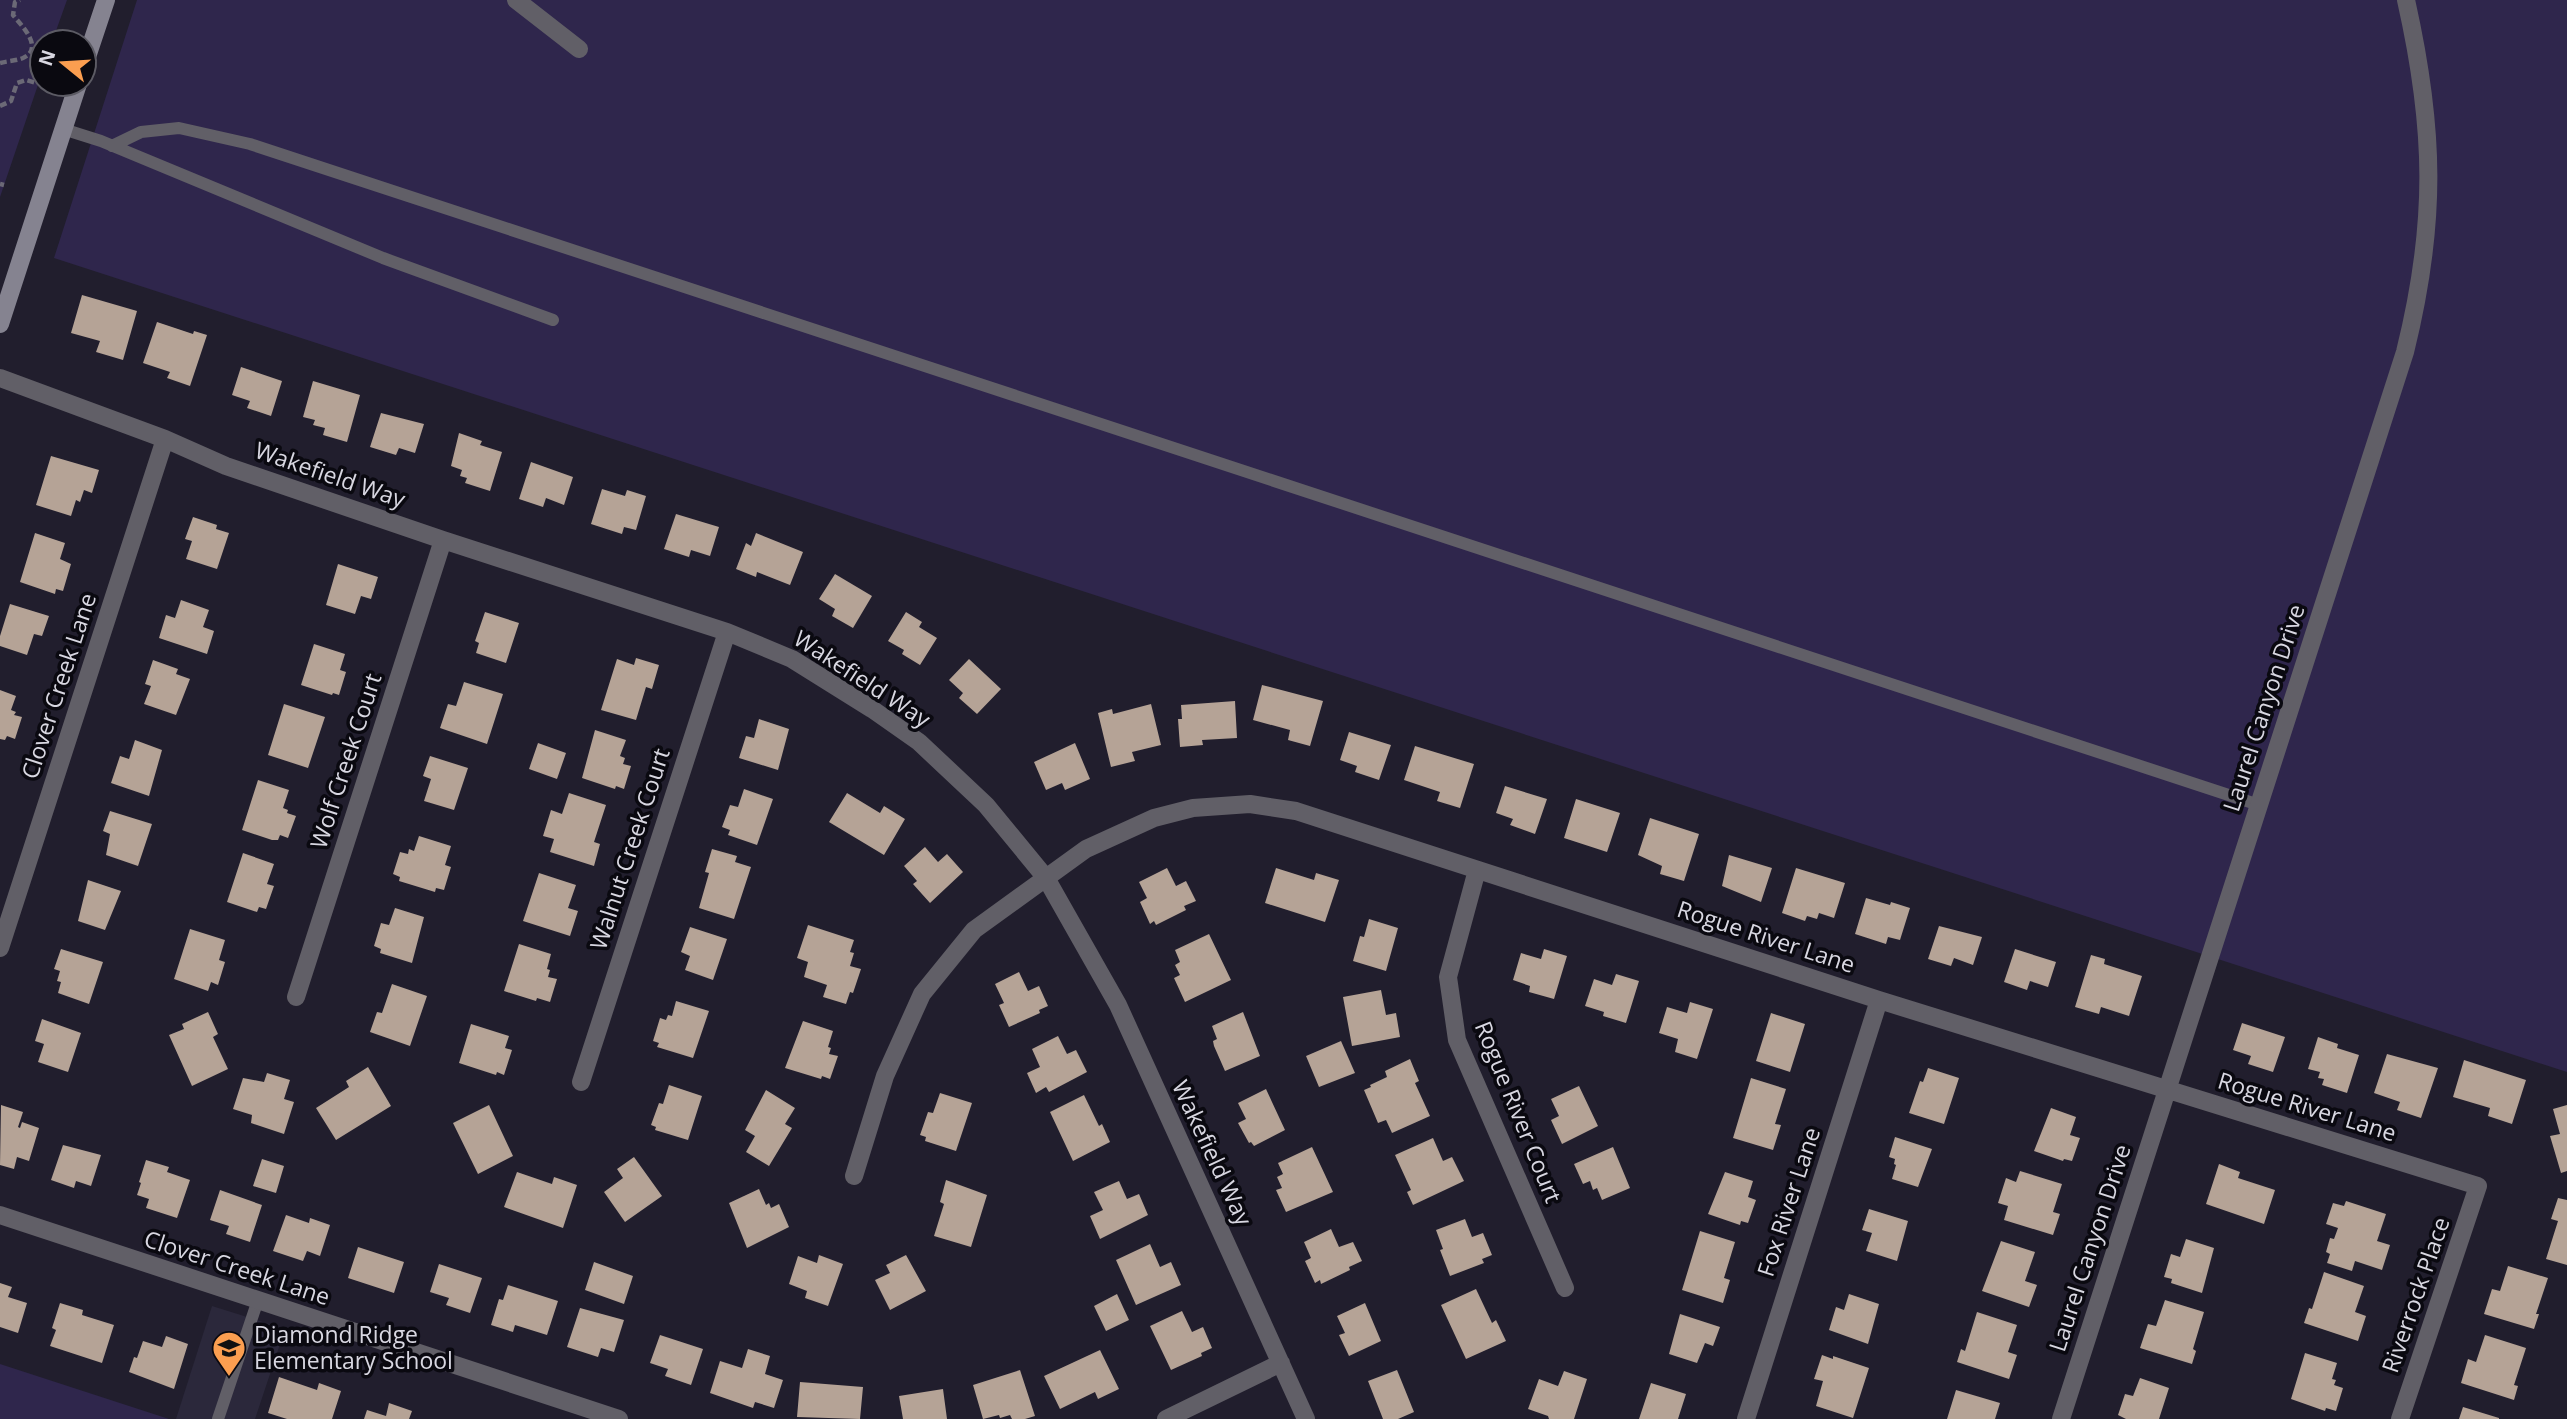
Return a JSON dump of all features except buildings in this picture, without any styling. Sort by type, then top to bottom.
[{"type":"main road","points":[[97,28],[106,0]]},
{"type":"main road","points":[[0,324],[73,98]]},
{"type":"street","points":[[516,0],[579,49]]},
{"type":"street","name":"Laurel Canyon Drive","points":[[2061,1419],[2415,313],[2427,232],[2429,148],[2420,65],[2406,0]]},
{"type":"street","name":"Wakefield Way","points":[[0,377],[165,439],[226,466],[727,632],[792,659],[872,709],[919,743],[986,805],[1046,878],[1118,1005],[1306,1419]]},
{"type":"street","name":"Clover Creek Lane","points":[[0,948],[165,439]]},
{"type":"street","name":"Wolf Creek Court","points":[[296,997],[443,540]]},
{"type":"street","name":"Walnut Creek Court","points":[[581,1082],[727,632]]},
{"type":"street","name":"Rogue River Lane","points":[[854,1176],[885,1076],[922,994],[974,930],[1086,849],[1154,818],[1193,808],[1250,804],[1296,811],[1879,1000],[2478,1186]]},
{"type":"street","name":"Rogue River Court","points":[[1477,870],[1448,977],[1457,1040],[1565,1288]]},
{"type":"street","name":"Fox River Lane","points":[[1746,1419],[1879,1000]]},
{"type":"street","name":"Riverrock Place","points":[[2400,1419],[2478,1186]]},
{"type":"street","name":"Clover Creek Lane","points":[[0,1215],[619,1419]]},
{"type":"street","points":[[1166,1419],[1281,1363]]},
{"type":"lane","points":[[112,146],[141,132],[179,128],[250,144],[2259,805]]},
{"type":"lane","points":[[63,129],[112,146],[383,258],[553,320]]},
{"type":"lane","points":[[218,1419],[258,1300]]},
{"type":"path","points":[[0,63],[22,58],[28,55],[32,48],[32,38],[13,15],[17,1]]},
{"type":"path","points":[[0,106],[11,101],[17,83],[28,81]]},
{"type":"shaded area","points":[[0,0],[67,0],[57,28],[28,28],[28,98],[34,98],[0,197]]},
{"type":"shaded area","points":[[137,0],[2567,0],[2567,1072],[54,258]]},
{"type":"shaded area","name":"Diamond Ridge Elementary School","points":[[212,1306],[285,1329],[255,1419],[176,1419]]},
{"type":"shaded area","points":[[0,1364],[169,1419],[0,1419]]},
{"type":"place","name":"Diamond Ridge Elementary School","points":[[229,1378]]}]
